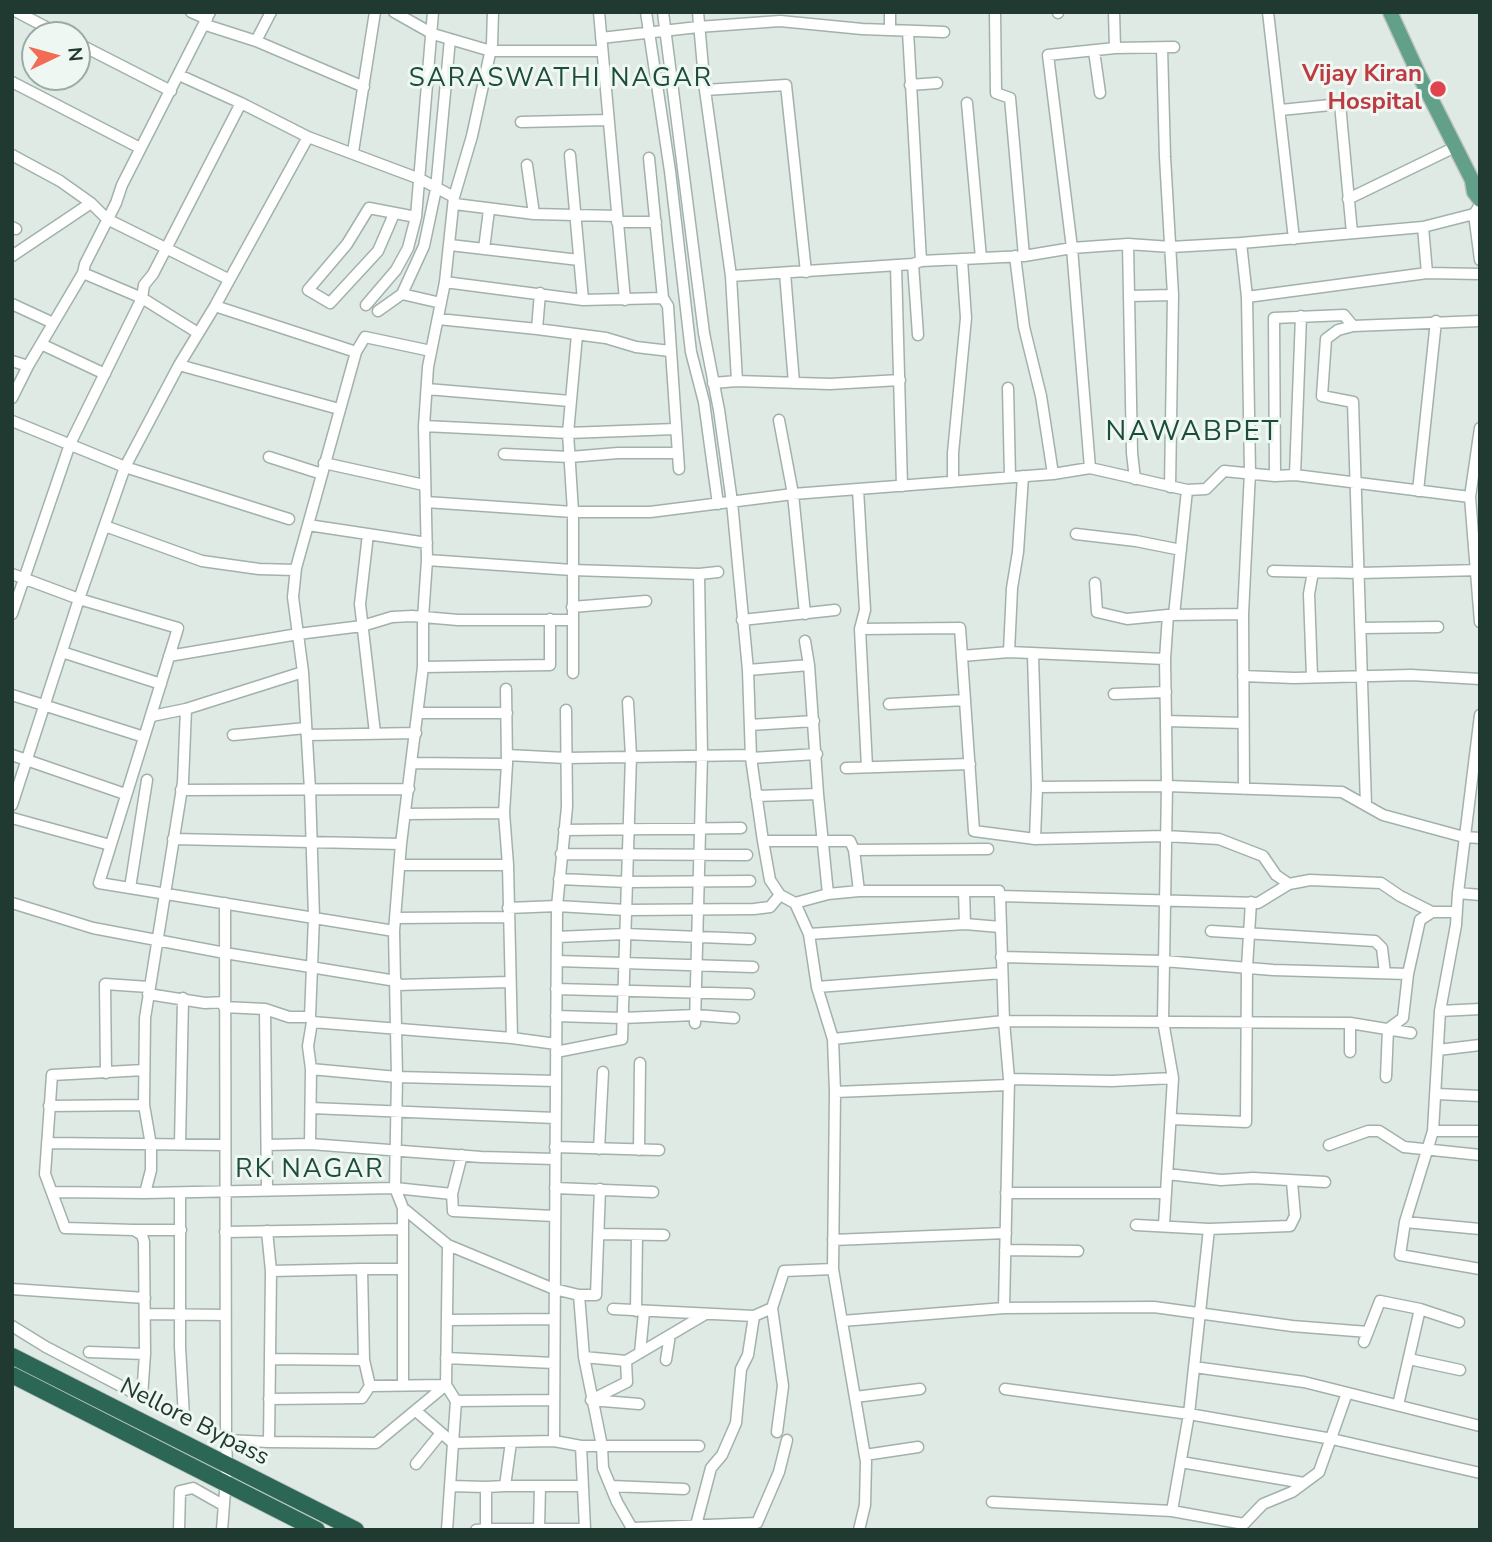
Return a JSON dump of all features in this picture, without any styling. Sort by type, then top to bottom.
[{"type":"highway","name":"Nellore Bypass","points":[[12,1356],[356,1530]]},
{"type":"highway","name":"Nellore Bypass","points":[[12,1375],[317,1530]]},
{"type":"main road","points":[[1381,12],[1440,127],[1472,180],[1477,203]]},
{"type":"main road","points":[[1390,12],[1440,127],[1447,151],[1477,203]]},
{"type":"street","points":[[17,12],[34,21]]},
{"type":"street","points":[[191,12],[364,88]]},
{"type":"street","points":[[256,41],[271,12]]},
{"type":"street","points":[[353,152],[375,12]]},
{"type":"street","points":[[394,12],[433,34],[491,51],[602,51]]},
{"type":"street","points":[[366,305],[396,270],[408,248],[416,216],[433,12]]},
{"type":"street","points":[[403,1385],[403,1208],[395,1188],[397,1030],[394,931],[401,844],[423,667],[427,560],[424,426],[431,351],[445,282],[455,200],[491,51],[493,12]]},
{"type":"street","points":[[599,12],[625,300]]},
{"type":"street","points":[[646,12],[670,171],[691,352],[704,402],[718,504]]},
{"type":"street","points":[[663,12],[700,304],[732,502],[748,670],[751,756],[763,841],[770,880],[780,895],[795,903],[809,934],[817,986],[833,1040],[833,1269],[864,1455],[865,1505],[859,1530]]},
{"type":"street","points":[[698,12],[705,90],[731,275],[737,381]]},
{"type":"street","points":[[890,12],[890,30]]},
{"type":"street","points":[[995,12],[996,93],[1010,98],[1024,327],[1041,396],[1053,474]]},
{"type":"street","points":[[1114,12],[1115,48]]},
{"type":"street","points":[[1268,12],[1294,239]]},
{"type":"street","points":[[12,398],[40,344],[83,273],[141,148],[207,19]]},
{"type":"street","points":[[601,38],[698,27],[780,22],[944,32]]},
{"type":"street","points":[[908,31],[918,335]]},
{"type":"street","points":[[378,311],[401,294],[424,246],[436,188],[450,39]]},
{"type":"street","points":[[1090,468],[1072,248],[1048,55],[1115,48],[1168,48],[1165,157],[1172,295],[1170,487]]},
{"type":"street","points":[[91,50],[171,91]]},
{"type":"street","points":[[1094,51],[1100,93]]},
{"type":"street","points":[[179,75],[308,137],[420,179],[455,200],[489,210],[656,222]]},
{"type":"street","points":[[12,82],[141,148]]},
{"type":"street","points":[[909,85],[937,83]]},
{"type":"street","points":[[705,90],[786,85],[806,272]]},
{"type":"street","points":[[12,614],[18,576],[70,444],[142,298],[145,285],[241,103]]},
{"type":"street","points":[[967,103],[981,258]]},
{"type":"street","points":[[1280,110],[1339,104],[1352,233]]},
{"type":"street","points":[[521,122],[608,120]]},
{"type":"street","points":[[12,805],[125,467],[179,365],[215,306],[308,137]]},
{"type":"street","points":[[1349,199],[1447,151]]},
{"type":"street","points":[[12,155],[60,181],[91,203],[107,219],[228,279]]},
{"type":"street","points":[[570,155],[583,300]]},
{"type":"street","points":[[649,158],[670,351],[679,469]]},
{"type":"street","points":[[527,165],[534,214]]},
{"type":"street","points":[[12,256],[91,203]]},
{"type":"street","points":[[731,275],[1020,256],[1072,248],[1128,244],[1171,247],[1241,243],[1423,227],[1477,203],[1480,260]]},
{"type":"street","points":[[394,214],[378,251],[330,303],[308,290],[348,244],[369,208],[416,216]]},
{"type":"street","points":[[484,249],[489,210]]},
{"type":"street","points":[[1423,227],[1427,273]]},
{"type":"street","points":[[1241,243],[1247,297],[1250,472],[1243,614],[1244,789]]},
{"type":"street","points":[[1128,244],[1132,453],[1135,479]]},
{"type":"street","points":[[450,245],[579,260]]},
{"type":"street","points":[[953,481],[953,453],[966,318],[962,260]]},
{"type":"street","points":[[896,265],[902,486]]},
{"type":"street","points":[[83,273],[142,298],[198,333]]},
{"type":"street","points":[[785,273],[794,383]]},
{"type":"street","points":[[1247,297],[1427,273],[1480,274]]},
{"type":"street","points":[[445,282],[583,300],[700,304]]},
{"type":"street","points":[[537,329],[540,293]]},
{"type":"street","points":[[401,294],[441,303]]},
{"type":"street","points":[[1129,296],[1172,295]]},
{"type":"street","points":[[12,304],[53,323]]},
{"type":"street","points":[[215,306],[356,352]]},
{"type":"street","points":[[1275,476],[1274,318],[1344,315],[1353,326]]},
{"type":"street","points":[[1295,475],[1301,316]]},
{"type":"street","points":[[438,320],[606,338],[635,348],[670,351]]},
{"type":"street","points":[[1418,491],[1436,321]]},
{"type":"street","points":[[1366,805],[1353,402],[1322,396],[1326,339],[1338,330],[1353,326],[1480,321]]},
{"type":"street","points":[[573,673],[573,512],[568,433],[577,335]]},
{"type":"street","points":[[310,1144],[311,1069],[308,1046],[314,917],[307,731],[293,597],[295,570],[356,352],[365,337],[431,351]]},
{"type":"street","points":[[40,344],[105,374]]},
{"type":"street","points":[[12,361],[28,366]]},
{"type":"street","points":[[179,365],[339,409]]},
{"type":"street","points":[[713,383],[737,381],[830,384],[900,380]]},
{"type":"street","points":[[1008,388],[1010,477]]},
{"type":"street","points":[[427,389],[570,401]]},
{"type":"street","points":[[779,420],[793,494],[805,614]]},
{"type":"street","points":[[12,421],[125,467],[289,519]]},
{"type":"street","points":[[424,426],[568,433],[675,429]]},
{"type":"street","points":[[1480,428],[1470,496],[1478,570],[1480,622]]},
{"type":"street","points":[[504,454],[570,457],[618,453],[677,453]]},
{"type":"street","points":[[269,457],[323,469],[424,485]]},
{"type":"street","points":[[426,502],[573,512],[650,512],[793,494],[1053,474],[1090,468],[1187,490],[1206,489],[1224,471],[1275,476],[1295,475],[1470,496]]},
{"type":"street","points":[[1009,652],[1023,476]]},
{"type":"street","points":[[858,489],[865,610],[860,629],[867,767]]},
{"type":"street","points":[[1164,1225],[1173,1078],[1163,1021],[1167,786],[1165,659],[1187,490]]},
{"type":"street","points":[[308,525],[427,543]]},
{"type":"street","points":[[105,526],[202,561],[259,569],[295,570]]},
{"type":"street","points":[[368,534],[360,604],[375,733]]},
{"type":"street","points":[[1076,534],[1136,541],[1181,550]]},
{"type":"street","points":[[427,560],[572,570],[699,574],[718,572]]},
{"type":"street","points":[[1273,571],[1360,573],[1478,570]]},
{"type":"street","points":[[1312,677],[1309,594],[1313,572]]},
{"type":"street","points":[[695,1019],[702,755],[699,574]]},
{"type":"street","points":[[18,576],[79,599],[178,628],[99,883],[394,931]]},
{"type":"street","points":[[1095,583],[1097,612],[1127,619],[1171,615],[1243,614]]},
{"type":"street","points":[[572,607],[646,601]]},
{"type":"street","points":[[742,620],[835,610]]},
{"type":"street","points":[[169,656],[362,626],[392,617],[573,620]]},
{"type":"street","points":[[423,667],[550,665],[550,619]]},
{"type":"street","points":[[1361,628],[1438,627]]},
{"type":"street","points":[[860,629],[960,628],[974,831],[1035,839],[1165,836],[1219,839],[1263,856],[1276,875],[1289,884]]},
{"type":"street","points":[[805,641],[828,894]]},
{"type":"street","points":[[62,652],[160,684]]},
{"type":"street","points":[[962,656],[1009,652],[1165,659]]},
{"type":"street","points":[[1033,654],[1037,787],[1035,839]]},
{"type":"street","points":[[748,670],[809,665]]},
{"type":"street","points":[[152,716],[186,709],[303,673]]},
{"type":"street","points":[[1243,676],[1410,675],[1480,679]]},
{"type":"street","points":[[506,689],[507,760],[504,813],[508,864],[512,1038]]},
{"type":"street","points":[[1114,694],[1166,692]]},
{"type":"street","points":[[12,695],[144,737]]},
{"type":"street","points":[[889,704],[965,700]]},
{"type":"street","points":[[106,1073],[105,984],[149,990],[205,1003],[265,1009],[289,1017],[397,1030],[512,1038],[556,1048],[622,1039],[631,756],[628,702]]},
{"type":"street","points":[[145,1193],[151,1170],[151,1145],[144,1105],[145,1018],[181,790],[186,709]]},
{"type":"street","points":[[554,1441],[557,906],[568,807],[566,710]]},
{"type":"street","points":[[418,713],[507,713]]},
{"type":"street","points":[[1480,715],[1456,925],[1440,1011],[1433,1131],[1405,1222],[1400,1255],[1480,1269]]},
{"type":"street","points":[[750,726],[814,721]]},
{"type":"street","points":[[1166,721],[1243,723]]},
{"type":"street","points":[[233,735],[307,731],[416,733]]},
{"type":"street","points":[[412,762],[817,754]]},
{"type":"street","points":[[12,755],[125,794]]},
{"type":"street","points":[[846,768],[970,764]]},
{"type":"street","points":[[130,888],[148,780]]},
{"type":"street","points":[[1037,787],[1167,786],[1342,792],[1383,815],[1464,837],[1480,838]]},
{"type":"street","points":[[181,790],[409,789]]},
{"type":"street","points":[[756,796],[818,794]]},
{"type":"street","points":[[406,814],[504,813]]},
{"type":"street","points":[[12,818],[110,845]]},
{"type":"street","points":[[564,830],[741,828]]},
{"type":"street","points":[[173,839],[401,844]]},
{"type":"street","points":[[763,841],[850,841],[854,850],[859,891]]},
{"type":"street","points":[[854,850],[988,849]]},
{"type":"street","points":[[561,854],[700,857],[747,855]]},
{"type":"street","points":[[401,866],[508,864]]},
{"type":"street","points":[[559,878],[627,882],[750,881]]},
{"type":"street","points":[[1000,896],[1258,902],[1289,884],[1310,880],[1381,883],[1432,912],[1456,912]]},
{"type":"street","points":[[795,903],[828,894],[859,891],[999,891],[1009,1082],[1004,1308]]},
{"type":"street","points":[[964,891],[965,924]]},
{"type":"street","points":[[1458,893],[1480,895]]},
{"type":"street","points":[[396,918],[508,912],[557,906],[626,910],[770,907],[780,895]]},
{"type":"street","points":[[1171,1119],[1246,1122],[1247,967],[1251,902]]},
{"type":"street","points":[[12,903],[93,928],[396,983],[510,982]]},
{"type":"street","points":[[222,1530],[227,1465],[225,903]]},
{"type":"street","points":[[1388,1029],[1403,1018],[1408,974],[1420,919],[1432,912]]},
{"type":"street","points":[[809,934],[965,924],[1000,927]]},
{"type":"street","points":[[1211,931],[1375,941],[1382,948],[1385,973]]},
{"type":"street","points":[[557,937],[625,934],[750,939]]},
{"type":"street","points":[[1001,957],[1164,961],[1408,974]]},
{"type":"street","points":[[557,961],[753,967]]},
{"type":"street","points":[[817,986],[1002,973]]},
{"type":"street","points":[[556,989],[749,994]]},
{"type":"street","points":[[180,1144],[183,998]]},
{"type":"street","points":[[265,1009],[267,1191]]},
{"type":"street","points":[[1440,1011],[1480,1009]]},
{"type":"street","points":[[556,1016],[734,1018]]},
{"type":"street","points":[[833,1040],[1004,1021],[1350,1023],[1411,1033]]},
{"type":"street","points":[[1350,1023],[1350,1052]]},
{"type":"street","points":[[1386,1077],[1388,1029]]},
{"type":"street","points":[[1438,1050],[1480,1045]]},
{"type":"street","points":[[639,1150],[640,1063]]},
{"type":"street","points":[[311,1069],[397,1077],[556,1081]]},
{"type":"street","points":[[144,1070],[51,1075],[46,1174],[65,1228],[181,1230]]},
{"type":"street","points":[[599,1149],[603,1072]]},
{"type":"street","points":[[835,1092],[1009,1082],[1112,1082],[1173,1078]]},
{"type":"street","points":[[1437,1094],[1480,1096]]},
{"type":"street","points":[[49,1106],[144,1105]]},
{"type":"street","points":[[311,1108],[555,1118]]},
{"type":"street","points":[[1329,1145],[1368,1131],[1379,1131],[1404,1147],[1480,1155]]},
{"type":"street","points":[[1433,1131],[1480,1131]]},
{"type":"street","points":[[47,1143],[225,1146]]},
{"type":"street","points":[[267,1145],[310,1144],[462,1155],[599,1149],[659,1150]]},
{"type":"street","points":[[462,1155],[452,1194],[453,1211],[554,1216]]},
{"type":"street","points":[[1167,1174],[1222,1180],[1253,1178],[1325,1182]]},
{"type":"street","points":[[1136,1225],[1209,1229],[1290,1226],[1295,1216],[1292,1182]]},
{"type":"street","points":[[52,1192],[180,1193],[395,1188],[452,1194]]},
{"type":"street","points":[[555,1188],[653,1192]]},
{"type":"street","points":[[403,1208],[448,1245],[554,1289],[579,1295],[596,1295],[600,1189]]},
{"type":"street","points":[[180,1193],[180,1315],[184,1417]]},
{"type":"street","points":[[1006,1193],[1166,1193]]},
{"type":"street","points":[[1405,1222],[1480,1229]]},
{"type":"street","points":[[225,1232],[402,1229]]},
{"type":"street","points":[[1172,1511],[1189,1414],[1209,1229]]},
{"type":"street","points":[[12,1326],[46,1347],[142,1397],[145,1354],[144,1242],[142,1235],[134,1230]]},
{"type":"street","points":[[267,1231],[271,1271],[269,1441]]},
{"type":"street","points":[[833,1240],[1006,1233]]},
{"type":"street","points":[[599,1234],[664,1235]]},
{"type":"street","points":[[637,1235],[640,1353]]},
{"type":"street","points":[[447,1530],[456,1401],[446,1385],[448,1245]]},
{"type":"street","points":[[1005,1250],[1078,1251]]},
{"type":"street","points":[[270,1399],[362,1398],[370,1385],[364,1360],[362,1269]]},
{"type":"street","points":[[271,1271],[403,1269]]},
{"type":"street","points":[[777,1432],[783,1386],[772,1308],[784,1271],[833,1269]]},
{"type":"street","points":[[12,1289],[145,1298]]},
{"type":"street","points":[[579,1295],[584,1357],[604,1468],[617,1503],[633,1529],[757,1523],[779,1472],[787,1440]]},
{"type":"street","points":[[842,1321],[1004,1308],[1154,1307],[1366,1337],[1380,1301],[1420,1309],[1459,1322]]},
{"type":"street","points":[[613,1310],[754,1316],[772,1308]]},
{"type":"street","points":[[1398,1405],[1420,1309]]},
{"type":"street","points":[[145,1314],[225,1315]]},
{"type":"street","points":[[584,1357],[626,1361],[704,1315]]},
{"type":"street","points":[[696,1525],[711,1468],[722,1454],[736,1423],[741,1369],[748,1355],[754,1316]]},
{"type":"street","points":[[447,1320],[554,1319]]},
{"type":"street","points":[[666,1360],[670,1335]]},
{"type":"street","points":[[89,1352],[145,1354]]},
{"type":"street","points":[[446,1358],[554,1363]]},
{"type":"street","points":[[270,1359],[364,1360]]},
{"type":"street","points":[[1409,1359],[1460,1370]]},
{"type":"street","points":[[592,1400],[627,1382],[626,1361]]},
{"type":"street","points":[[1194,1367],[1304,1382],[1480,1426]]},
{"type":"street","points":[[370,1385],[446,1385]]},
{"type":"street","points":[[226,1440],[376,1443],[446,1385]]},
{"type":"street","points":[[1005,1389],[1189,1414],[1332,1438],[1480,1474]]},
{"type":"street","points":[[855,1397],[920,1390]]},
{"type":"street","points":[[992,1502],[1172,1511],[1241,1527],[1263,1504],[1292,1492],[1319,1472],[1347,1393]]},
{"type":"street","points":[[456,1401],[554,1400]]},
{"type":"street","points":[[592,1400],[639,1404]]},
{"type":"street","points":[[416,1411],[453,1443],[554,1441],[581,1446],[699,1447]]},
{"type":"street","points":[[416,1464],[441,1433]]},
{"type":"street","points":[[505,1486],[511,1441]]},
{"type":"street","points":[[486,1487],[481,1529],[585,1529],[581,1446]]},
{"type":"street","points":[[864,1455],[918,1447]]},
{"type":"street","points":[[1181,1462],[1304,1483]]},
{"type":"street","points":[[450,1486],[583,1486]]},
{"type":"street","points":[[539,1530],[540,1486]]},
{"type":"street","points":[[611,1486],[684,1489]]},
{"type":"street","points":[[179,1530],[180,1491],[193,1488],[223,1505]]},
{"type":"place","name":"Vijay Kiran Hospital","points":[[1438,89]]},
{"type":"district","name":"SARASWATHI NAGAR","points":[[561,80]]},
{"type":"district","name":"NAWABPET","points":[[1193,433]]},
{"type":"district","name":"RK NAGAR","points":[[310,1171]]}]
